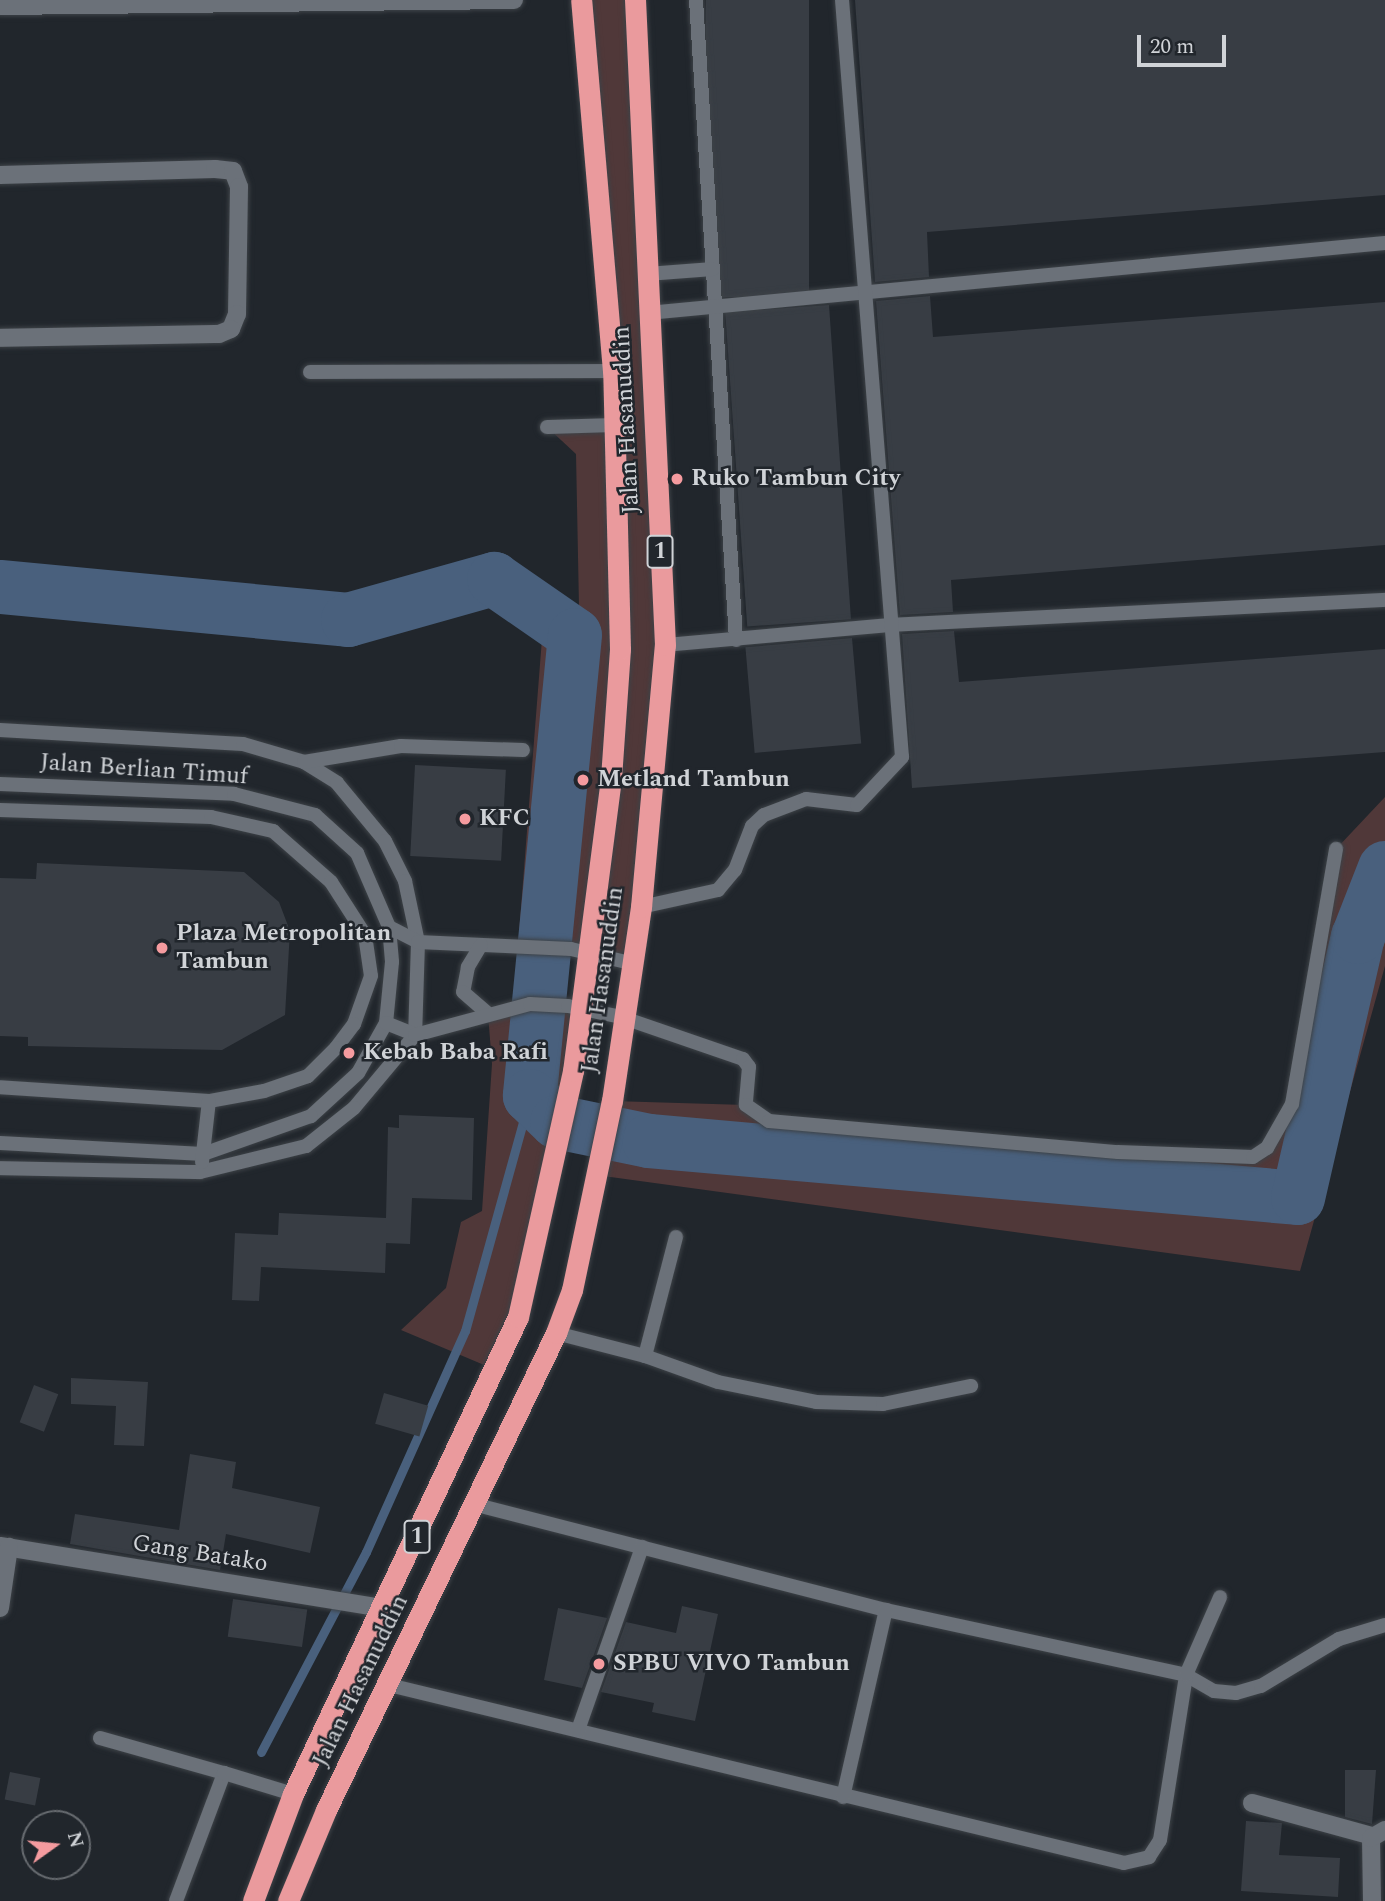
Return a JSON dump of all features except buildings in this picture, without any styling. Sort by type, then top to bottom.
[{"type":"highway","name":"Jalan Hasanuddin","points":[[253,1901],[293,1794],[518,1317],[573,1071],[574,1009],[579,952],[611,778],[620,649],[613,371],[582,0]]},
{"type":"highway","name":"Jalan Hasanuddin","points":[[288,1901],[326,1810],[389,1685],[556,1333],[572,1290],[612,1101],[621,1017],[641,907],[665,645],[635,0]]},
{"type":"street","points":[[0,6],[514,0]]},
{"type":"street","points":[[0,175],[215,169],[233,171],[239,187],[237,314],[231,329],[219,334],[0,338]]},
{"type":"street","name":"Gang Batako","points":[[0,1608],[4,1547],[383,1608]]},
{"type":"street","points":[[1252,1803],[1378,1833],[1372,1901]]},
{"type":"lane","points":[[696,0],[736,640]]},
{"type":"lane","points":[[641,907],[718,890],[735,870],[752,826],[764,815],[806,799],[857,805],[902,757],[842,0]]},
{"type":"lane","points":[[648,313],[866,295],[1385,243]]},
{"type":"lane","points":[[647,274],[713,269]]},
{"type":"lane","points":[[310,372],[613,371]]},
{"type":"lane","points":[[547,427],[615,425]]},
{"type":"lane","points":[[665,645],[891,625],[1385,600]]},
{"type":"lane","points":[[0,730],[243,744],[304,762],[337,783],[385,841],[405,881],[418,942],[415,1034]]},
{"type":"lane","points":[[304,762],[401,746],[523,750]]},
{"type":"lane","name":"Jalan Berlian Timuf","points":[[0,784],[234,794],[315,816],[357,853],[389,927],[392,962],[386,1023],[358,1073],[311,1116],[204,1154],[0,1143]]},
{"type":"lane","points":[[0,810],[211,817],[273,831],[331,882],[365,935],[371,976],[354,1024],[308,1076],[264,1091],[209,1101],[0,1087]]},
{"type":"lane","points":[[0,1168],[200,1172],[306,1146],[354,1108],[415,1034],[530,1004],[621,1017],[743,1059],[749,1068],[746,1105],[769,1121],[1118,1152],[1253,1157],[1267,1148],[1292,1104],[1336,849]]},
{"type":"lane","points":[[389,927],[418,942],[539,947],[630,963]]},
{"type":"lane","points":[[481,945],[468,967],[463,992],[488,1014]]},
{"type":"lane","points":[[386,1023],[415,1034]]},
{"type":"lane","points":[[200,1172],[209,1101]]},
{"type":"lane","points":[[645,1356],[676,1237]]},
{"type":"lane","points":[[556,1333],[645,1356],[743,1388],[850,1405],[883,1404],[971,1386]]},
{"type":"lane","points":[[473,1504],[886,1609],[1186,1675],[1214,1691],[1236,1693],[1261,1686],[1339,1639],[1385,1625]]},
{"type":"lane","points":[[578,1730],[642,1547]]},
{"type":"lane","points":[[389,1685],[1124,1863],[1149,1857],[1160,1840],[1186,1675],[1220,1597]]},
{"type":"lane","points":[[843,1797],[886,1609]]},
{"type":"lane","points":[[100,1738],[293,1794]]},
{"type":"lane","points":[[176,1901],[224,1773]]},
{"type":"shaded area","points":[[581,0],[635,0],[665,645],[630,963],[518,946],[544,613],[579,607],[576,454],[547,427],[615,425]]},
{"type":"shaded area","points":[[1385,797],[1385,966],[1300,1271],[596,1175],[612,1101],[746,1105],[769,1121],[1253,1157],[1292,1104],[1336,849]]},
{"type":"shaded area","points":[[530,1004],[581,1011],[496,1370],[401,1330],[446,1288],[461,1222],[482,1211],[492,1064],[488,1014]]},
{"type":"waterway","points":[[0,587],[348,620],[494,579],[575,635],[530,1096],[557,1122],[649,1141],[1298,1198],[1358,937],[1385,868]]},
{"type":"waterway","points":[[261,1752],[366,1552],[465,1331],[530,1096]]},
{"type":"place","name":"Ruko Tambun City","points":[[677,479]]},
{"type":"place","name":"Metland Tambun","points":[[583,780]]},
{"type":"place","name":"KFC","points":[[465,819]]},
{"type":"place","name":"Plaza Metropolitan Tambun","points":[[162,948]]},
{"type":"place","name":"Kebab Baba Rafi","points":[[349,1053]]},
{"type":"place","name":"SPBU VIVO Tambun","points":[[599,1664]]}]
